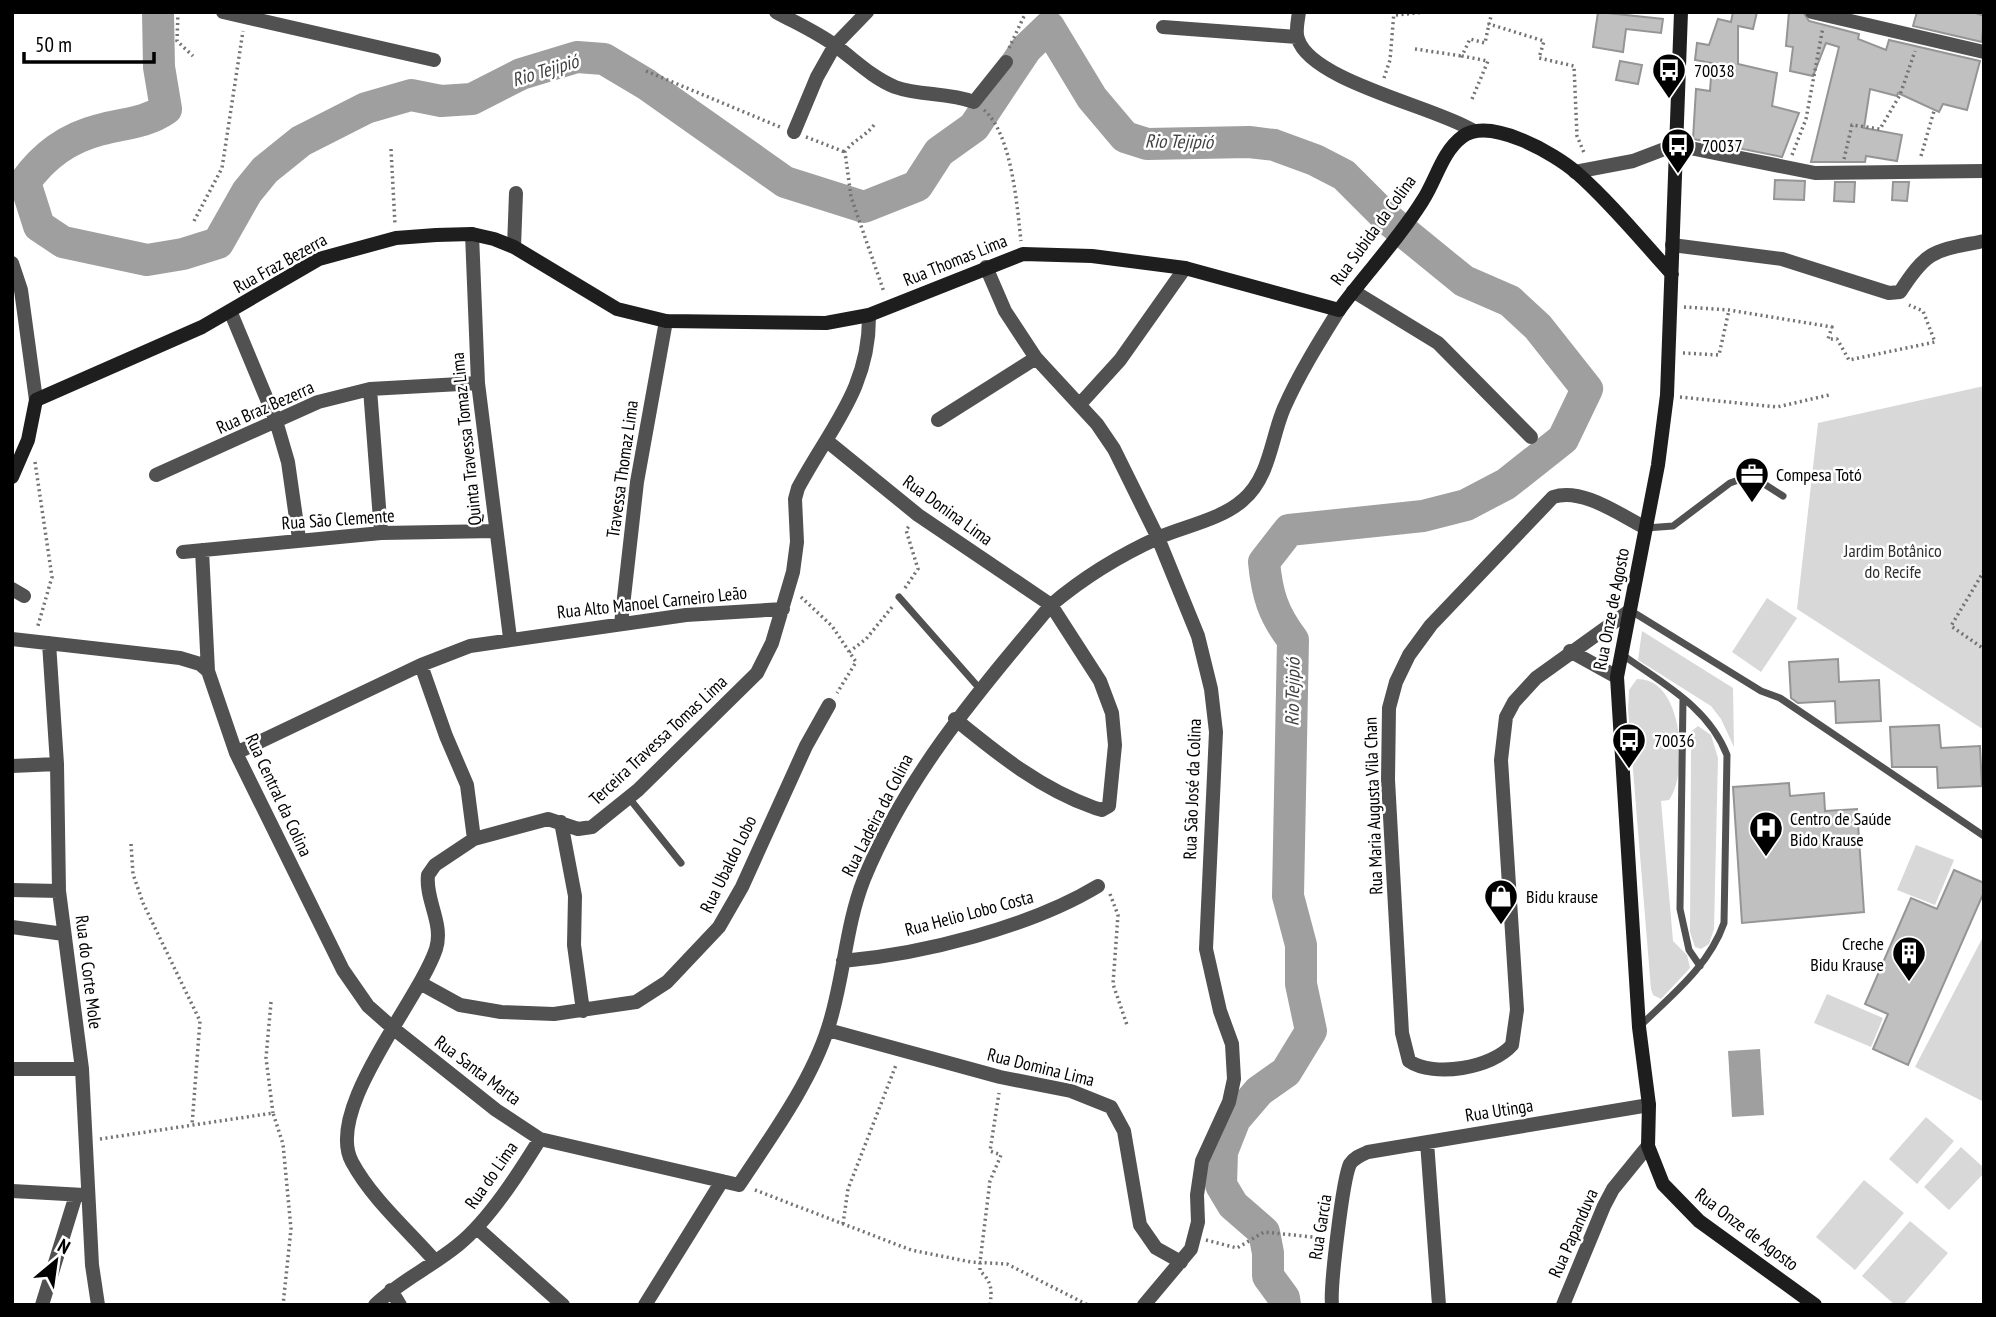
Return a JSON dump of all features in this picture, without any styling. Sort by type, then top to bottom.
[{"type":"street","points":[[223,12],[434,60]]},
{"type":"street","points":[[776,12],[835,45],[873,75],[896,87],[952,94],[974,102],[1006,62]]},
{"type":"street","points":[[794,132],[817,77],[835,45],[867,12]]},
{"type":"street","points":[[1299,12],[1297,37],[1302,47],[1319,63],[1379,95],[1439,112],[1472,130],[1489,130],[1523,141],[1578,171],[1672,274]]},
{"type":"street","name":"Rua Onze de Agosto","points":[[1681,12],[1672,245],[1671,352],[1667,395],[1646,528],[1617,677],[1639,1027],[1649,1105],[1648,1146],[1664,1184],[1699,1221],[1815,1305]]},
{"type":"street","points":[[1819,14],[1984,51]]},
{"type":"street","points":[[1163,27],[1297,37]]},
{"type":"street","name":"Rua Subida da Colina","points":[[1158,538],[1234,507],[1251,492],[1268,458],[1282,411],[1339,310],[1422,201],[1449,152],[1460,138],[1472,130]]},
{"type":"street","points":[[1578,171],[1633,161],[1675,145],[1715,150],[1788,169],[1841,173],[1984,171]]},
{"type":"street","points":[[514,247],[516,192]]},
{"type":"street","name":"Rua Fraz Bezerra","points":[[36,400],[140,356],[231,313],[319,259],[396,238],[472,234],[514,247],[617,309],[666,321]]},
{"type":"street","name":"Quinta Travessa Tomaz Lima","points":[[472,234],[478,383],[510,638]]},
{"type":"street","points":[[1672,245],[1782,259],[1875,289],[1900,292],[1916,266],[1931,253],[1984,241]]},
{"type":"street","name":"Rua Thomas Lima","points":[[666,321],[826,323],[869,315],[1023,254],[1093,256],[1185,268],[1339,310]]},
{"type":"street","points":[[12,263],[21,290],[36,400],[28,440],[12,477]]},
{"type":"street","name":"Rua São José da Colina","points":[[986,267],[1005,311],[1036,358],[1080,404],[1114,449],[1158,538],[1207,663],[1216,732],[1206,949],[1220,1011],[1233,1044],[1234,1079],[1229,1102],[1198,1176],[1196,1237],[1181,1262],[1144,1305]]},
{"type":"street","points":[[1080,404],[1127,351],[1185,268]]},
{"type":"street","points":[[1353,291],[1438,343],[1531,437]]},
{"type":"street","points":[[231,313],[276,421],[288,462],[299,539]]},
{"type":"street","points":[[783,609],[796,560],[795,499],[805,476],[857,385],[869,342],[869,315]]},
{"type":"street","name":"Travessa Thomaz Lima","points":[[621,624],[639,469],[666,321]]},
{"type":"street","points":[[938,420],[1036,358]]},
{"type":"street","name":"Rua Braz Bezerra","points":[[156,475],[318,402],[370,389],[478,383]]},
{"type":"street","points":[[370,389],[381,533]]},
{"type":"street","name":"Rua Donina Lima","points":[[827,441],[918,515],[1051,605]]},
{"type":"street","name":"Rua Maria Augusta Vila Chan","points":[[1570,651],[1524,689],[1506,717],[1502,733],[1517,1010],[1512,1045],[1498,1056],[1438,1072],[1421,1069],[1409,1061],[1404,1049],[1388,780],[1389,708],[1396,682],[1409,655],[1431,625],[1553,497],[1565,493],[1577,495],[1646,528]]},
{"type":"street","name":"Rua São Clemente","points":[[183,552],[381,533],[496,531]]},
{"type":"street","name":"Rua Ladeira da Colina","points":[[740,1185],[789,1106],[828,1030],[864,879],[920,771],[956,719],[1051,605],[1094,571],[1158,538]]},
{"type":"street","name":"Rua Central da Colina","points":[[202,550],[208,671],[236,753],[343,970],[368,1006],[394,1029]]},
{"type":"street","points":[[956,719],[1017,769],[1051,788],[1107,810],[1111,800],[1115,744],[1112,713],[1100,681],[1051,605]]},
{"type":"street","name":"Rua Alto Manoel Carneiro Leão","points":[[236,753],[421,665],[470,646],[510,638],[714,612],[783,609]]},
{"type":"street","name":"Terceira Travessa Tomas Lima","points":[[420,983],[438,937],[428,875],[435,865],[474,839],[548,819],[578,829],[592,827],[629,798],[757,673],[772,643],[783,609]]},
{"type":"street","points":[[1617,677],[1570,651],[1628,610]]},
{"type":"street","points":[[12,639],[180,658],[200,664],[208,671]]},
{"type":"street","name":"Rua do Corte Mole","points":[[41,642],[57,764],[60,891],[64,934],[82,1069],[87,1140],[82,1195],[98,1305]]},
{"type":"street","points":[[421,665],[467,785],[474,839]]},
{"type":"street","name":"Rua Ubaldo Lobo","points":[[420,983],[460,1005],[501,1012],[583,1011],[636,1002],[667,982],[719,928],[742,887],[806,746],[830,705]]},
{"type":"street","points":[[12,766],[57,764]]},
{"type":"street","points":[[561,822],[575,896],[574,945],[583,1011]]},
{"type":"street","name":"Rua Helio Lobo Costa","points":[[844,961],[870,958],[980,933],[1060,906],[1098,886]]},
{"type":"street","points":[[12,890],[60,891]]},
{"type":"street","points":[[12,927],[64,934]]},
{"type":"street","points":[[420,983],[349,1114],[347,1142],[351,1160],[364,1180],[435,1261]]},
{"type":"street","name":"Rua Santa Marta","points":[[394,1029],[496,1110],[540,1139]]},
{"type":"street","name":"Rua Domina Lima","points":[[828,1030],[1000,1077],[1071,1091],[1111,1107],[1124,1131],[1140,1225],[1156,1248],[1181,1262]]},
{"type":"street","points":[[12,1069],[82,1069]]},
{"type":"street","name":"Rua Utinga","points":[[1356,1157],[1368,1152],[1649,1105]]},
{"type":"street","name":"Rua do Lima","points":[[375,1305],[391,1290],[435,1261],[477,1228],[540,1139],[740,1185]]},
{"type":"street","points":[[1427,1142],[1439,1305]]},
{"type":"street","name":"Rua Papanduva","points":[[1563,1305],[1613,1189],[1648,1146]]},
{"type":"street","name":"Rua Garcia","points":[[1332,1305],[1332,1277],[1347,1172],[1356,1157]]},
{"type":"street","points":[[645,1305],[722,1181]]},
{"type":"street","points":[[12,1191],[82,1195],[42,1305]]},
{"type":"street","points":[[477,1228],[563,1305]]},
{"type":"street","points":[[391,1290],[400,1305]]},
{"type":"lane","points":[[1646,528],[1673,526],[1730,483],[1744,478],[1758,480],[1783,496]]},
{"type":"lane","points":[[899,597],[981,689]]},
{"type":"lane","points":[[1628,610],[1760,691],[1780,698],[1984,836]]},
{"type":"lane","points":[[1620,653],[1708,720],[1727,755],[1724,923],[1717,943],[1700,966],[1639,1027]]},
{"type":"lane","points":[[1683,699],[1680,909],[1689,950],[1700,966]]},
{"type":"lane","points":[[629,798],[681,863]]},
{"type":"path","points":[[178,12],[177,41],[193,56]]},
{"type":"path","points":[[1006,62],[1011,40],[1026,12]]},
{"type":"path","points":[[1379,95],[1390,60],[1394,14],[1426,12]]},
{"type":"path","points":[[1462,56],[1470,39],[1485,43],[1492,12]]},
{"type":"path","points":[[1788,169],[1798,134],[1806,119],[1819,14]]},
{"type":"path","points":[[194,221],[222,168],[244,18]]},
{"type":"path","points":[[1489,24],[1544,41],[1539,58],[1574,66],[1577,136],[1586,152],[1578,171]]},
{"type":"path","points":[[1841,173],[1852,125],[1880,129],[1900,95],[1920,36]]},
{"type":"path","points":[[1415,49],[1488,61],[1472,99]]},
{"type":"path","points":[[646,71],[845,152]]},
{"type":"path","points":[[1917,170],[1934,111]]},
{"type":"path","points":[[994,119],[1002,137],[1017,202],[1023,254]]},
{"type":"path","points":[[874,125],[865,136],[852,141],[845,152],[851,197],[864,225],[889,308]]},
{"type":"path","points":[[391,149],[396,238]]},
{"type":"path","points":[[1671,306],[1729,310],[1832,327],[1828,339],[1837,339],[1849,360],[1935,342],[1923,312],[1907,304],[1900,292]]},
{"type":"path","points":[[1671,352],[1719,355],[1729,310]]},
{"type":"path","points":[[1667,395],[1777,407],[1829,395]]},
{"type":"path","points":[[28,440],[38,471],[41,518],[52,577],[41,642]]},
{"type":"path","points":[[1984,571],[1951,626],[1984,649]]},
{"type":"path","points":[[790,586],[832,626],[856,662],[830,705]]},
{"type":"path","points":[[131,844],[133,874],[144,903],[200,1021],[192,1125]]},
{"type":"path","points":[[1098,886],[1107,889],[1118,915],[1113,984],[1126,1025]]},
{"type":"path","points":[[271,1002],[267,1058],[273,1112],[283,1144],[291,1229],[283,1305]]},
{"type":"path","points":[[843,1224],[848,1189],[903,1050]]},
{"type":"path","points":[[990,1305],[992,1287],[989,1279],[980,1271],[980,1262],[990,1181],[1001,1155],[990,1151],[1000,1077]]},
{"type":"path","points":[[87,1140],[273,1112]]},
{"type":"path","points":[[740,1185],[911,1250],[1007,1264],[1088,1305]]},
{"type":"path","points":[[1196,1237],[1228,1248],[1237,1248],[1264,1232],[1338,1239]]},
{"type":"green space","name":"Jardim Botânico do Recife","points":[[1984,386],[1984,730],[1797,609],[1818,423]]},
{"type":"green space","points":[[1767,598],[1797,618],[1761,672],[1732,652]]},
{"type":"green space","points":[[1642,631],[1733,688],[1734,747],[1721,719],[1711,706],[1638,660]]},
{"type":"green space","points":[[1637,679],[1653,683],[1665,694],[1673,710],[1680,750],[1675,788],[1669,800],[1661,801],[1673,941],[1687,955],[1690,968],[1661,999],[1653,995],[1651,989],[1628,709],[1629,690]]},
{"type":"green space","points":[[1698,726],[1711,735],[1718,758],[1714,929],[1709,944],[1701,949],[1695,947],[1690,932],[1691,749],[1688,734]]},
{"type":"green space","points":[[1916,845],[1954,860],[1935,905],[1897,890]]},
{"type":"green space","points":[[1984,935],[1984,1102],[1915,1067]]},
{"type":"green space","points":[[1827,994],[1883,1018],[1871,1047],[1814,1023]]},
{"type":"green space","points":[[1926,1117],[1954,1141],[1917,1184],[1889,1159]]},
{"type":"green space","points":[[1961,1147],[1984,1168],[1984,1173],[1949,1210],[1924,1187]]},
{"type":"green space","points":[[1864,1180],[1904,1213],[1855,1270],[1816,1237]]},
{"type":"green space","points":[[1910,1221],[1948,1253],[1903,1305],[1895,1305],[1862,1276]]},
{"type":"shaded area","points":[[1760,1049],[1764,1115],[1732,1117],[1728,1051]]},
{"type":"building","points":[[1598,12],[1663,19],[1661,33],[1626,29],[1623,52],[1593,47]]},
{"type":"building","points":[[1733,12],[1757,12],[1753,29],[1738,26],[1738,64],[1777,73],[1772,106],[1799,113],[1782,157],[1693,139],[1696,89],[1710,91],[1712,63],[1695,60],[1697,43],[1709,45],[1718,19],[1731,22]]},
{"type":"building","points":[[1789,12],[1803,12],[1809,21],[1859,34],[1858,39],[1886,50],[1889,40],[1980,61],[1967,110],[1943,104],[1939,112],[1898,93],[1897,96],[1870,89],[1864,128],[1902,135],[1897,161],[1866,156],[1865,162],[1811,162],[1839,47],[1826,43],[1813,76],[1790,71],[1793,47],[1786,46]]},
{"type":"building","points":[[1917,12],[1973,12],[1984,16],[1982,42],[1913,26]]},
{"type":"building","points":[[1620,61],[1642,65],[1638,84],[1616,80]]},
{"type":"building","points":[[1775,180],[1805,181],[1804,200],[1774,199]]},
{"type":"building","points":[[1835,182],[1855,182],[1854,202],[1834,201]]},
{"type":"building","points":[[1893,182],[1909,182],[1907,201],[1892,200]]},
{"type":"building","points":[[1838,659],[1839,682],[1879,680],[1881,721],[1836,723],[1835,701],[1798,703],[1791,698],[1789,662]]},
{"type":"building","points":[[1939,725],[1941,748],[1980,746],[1982,786],[1938,788],[1937,767],[1892,767],[1890,727]]},
{"type":"building","points":[[1789,783],[1790,796],[1824,793],[1825,811],[1857,809],[1864,912],[1742,923],[1733,787]]},
{"type":"building","name":"Creche Bidu Krause","points":[[1954,870],[1984,883],[1984,892],[1908,1065],[1873,1049],[1888,1014],[1865,1004],[1911,898],[1937,909]]},
{"type":"waterway","name":"Rio Tejipió","points":[[158,12],[159,67],[166,109],[150,118],[88,133],[67,143],[40,164],[25,182],[39,226],[63,242],[147,260],[183,254],[218,243],[247,192],[265,170],[301,141],[366,108],[411,95],[441,101],[472,99],[521,74],[577,57],[604,59],[646,84],[785,182],[864,207],[917,186],[939,152],[974,127],[1026,49],[1049,27],[1092,98],[1125,137],[1147,144],[1249,142],[1274,145],[1315,160],[1344,175],[1389,220],[1464,281],[1510,301],[1538,327],[1587,389],[1563,439],[1506,484],[1466,505],[1423,516],[1289,530],[1264,562],[1272,603],[1293,640],[1288,896],[1301,945],[1301,984],[1311,1031],[1286,1072],[1259,1091],[1235,1119],[1222,1152],[1221,1185],[1233,1205],[1264,1232],[1268,1276],[1284,1298],[1285,1305]]},
{"type":"place","name":"70038","points":[[1669,100]]},
{"type":"place","name":"70037","points":[[1678,175]]},
{"type":"place","name":"Compesa Totó","points":[[1752,504]]},
{"type":"place","name":"70036","points":[[1629,770]]},
{"type":"place","name":"Centro de Saúde Bido Krause","points":[[1766,858]]},
{"type":"place","name":"Bidu krause","points":[[1501,926]]},
{"type":"place","name":"Creche Bidu Krause","points":[[1909,983]]}]
